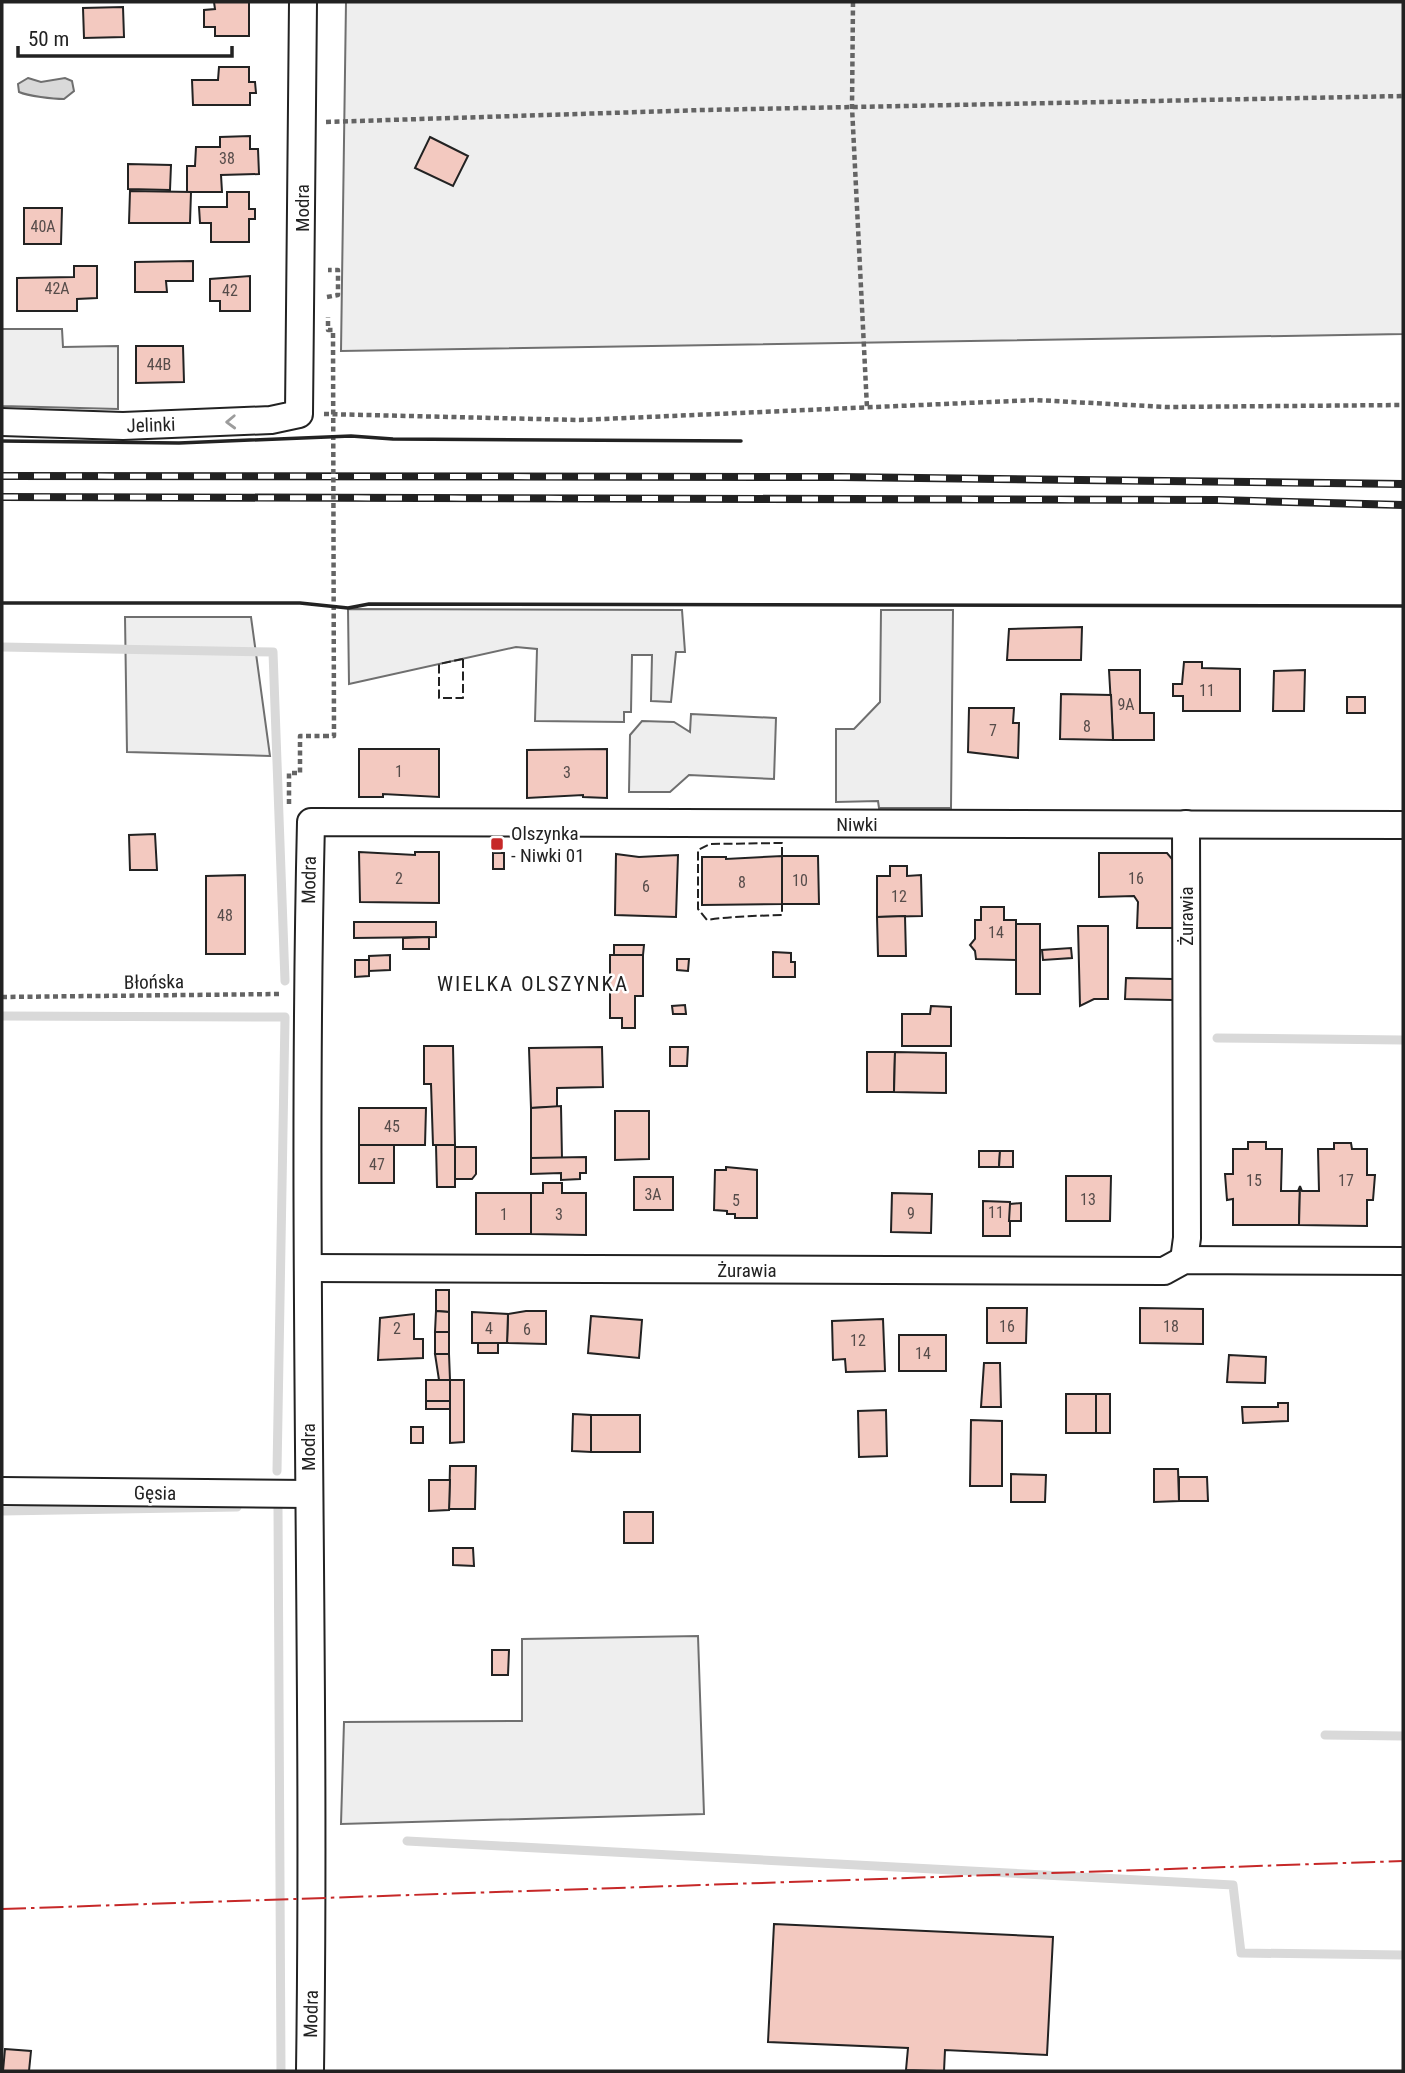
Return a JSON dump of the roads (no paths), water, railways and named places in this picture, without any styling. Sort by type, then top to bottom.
[{"type":"street","name":"Modra","points":[[299,414],[303,2]]},
{"type":"street","name":"Jelinki","points":[[2,422],[123,426],[271,420],[299,414]]},
{"type":"street","name":"Modra","points":[[310,2071],[314,1825],[308,1494],[307,994],[311,822]]},
{"type":"street","name":"Niwki","points":[[311,822],[1403,825]]},
{"type":"street","name":"Żurawia","points":[[1184,1261],[1187,1238],[1186,824]]},
{"type":"street","name":"Żurawia","points":[[308,1268],[1164,1271],[1184,1261],[1403,1261]]},
{"type":"street","name":"Gęsia","points":[[2,1491],[308,1494]]},
{"type":"waterway","points":[[2,647],[273,652],[285,981]]},
{"type":"waterway","points":[[2,1016],[285,1017],[277,1471]]},
{"type":"waterway","points":[[1217,1038],[1403,1040]]},
{"type":"waterway","points":[[2,1511],[237,1507]]},
{"type":"waterway","points":[[278,1508],[281,2071]]},
{"type":"waterway","points":[[1325,1735],[1403,1736]]},
{"type":"waterway","points":[[407,1841],[1233,1885],[1241,1953],[1403,1955]]},
{"type":"railway","points":[[2,476],[840,477],[1403,484]]},
{"type":"railway","points":[[2,497],[1218,500],[1403,505]]},
{"type":"place","name":"Olszynka - Niwki 01","points":[[497,844]]},
{"type":"district","name":"WIELKA OLSZYNKA","points":[[533,984]]}]
